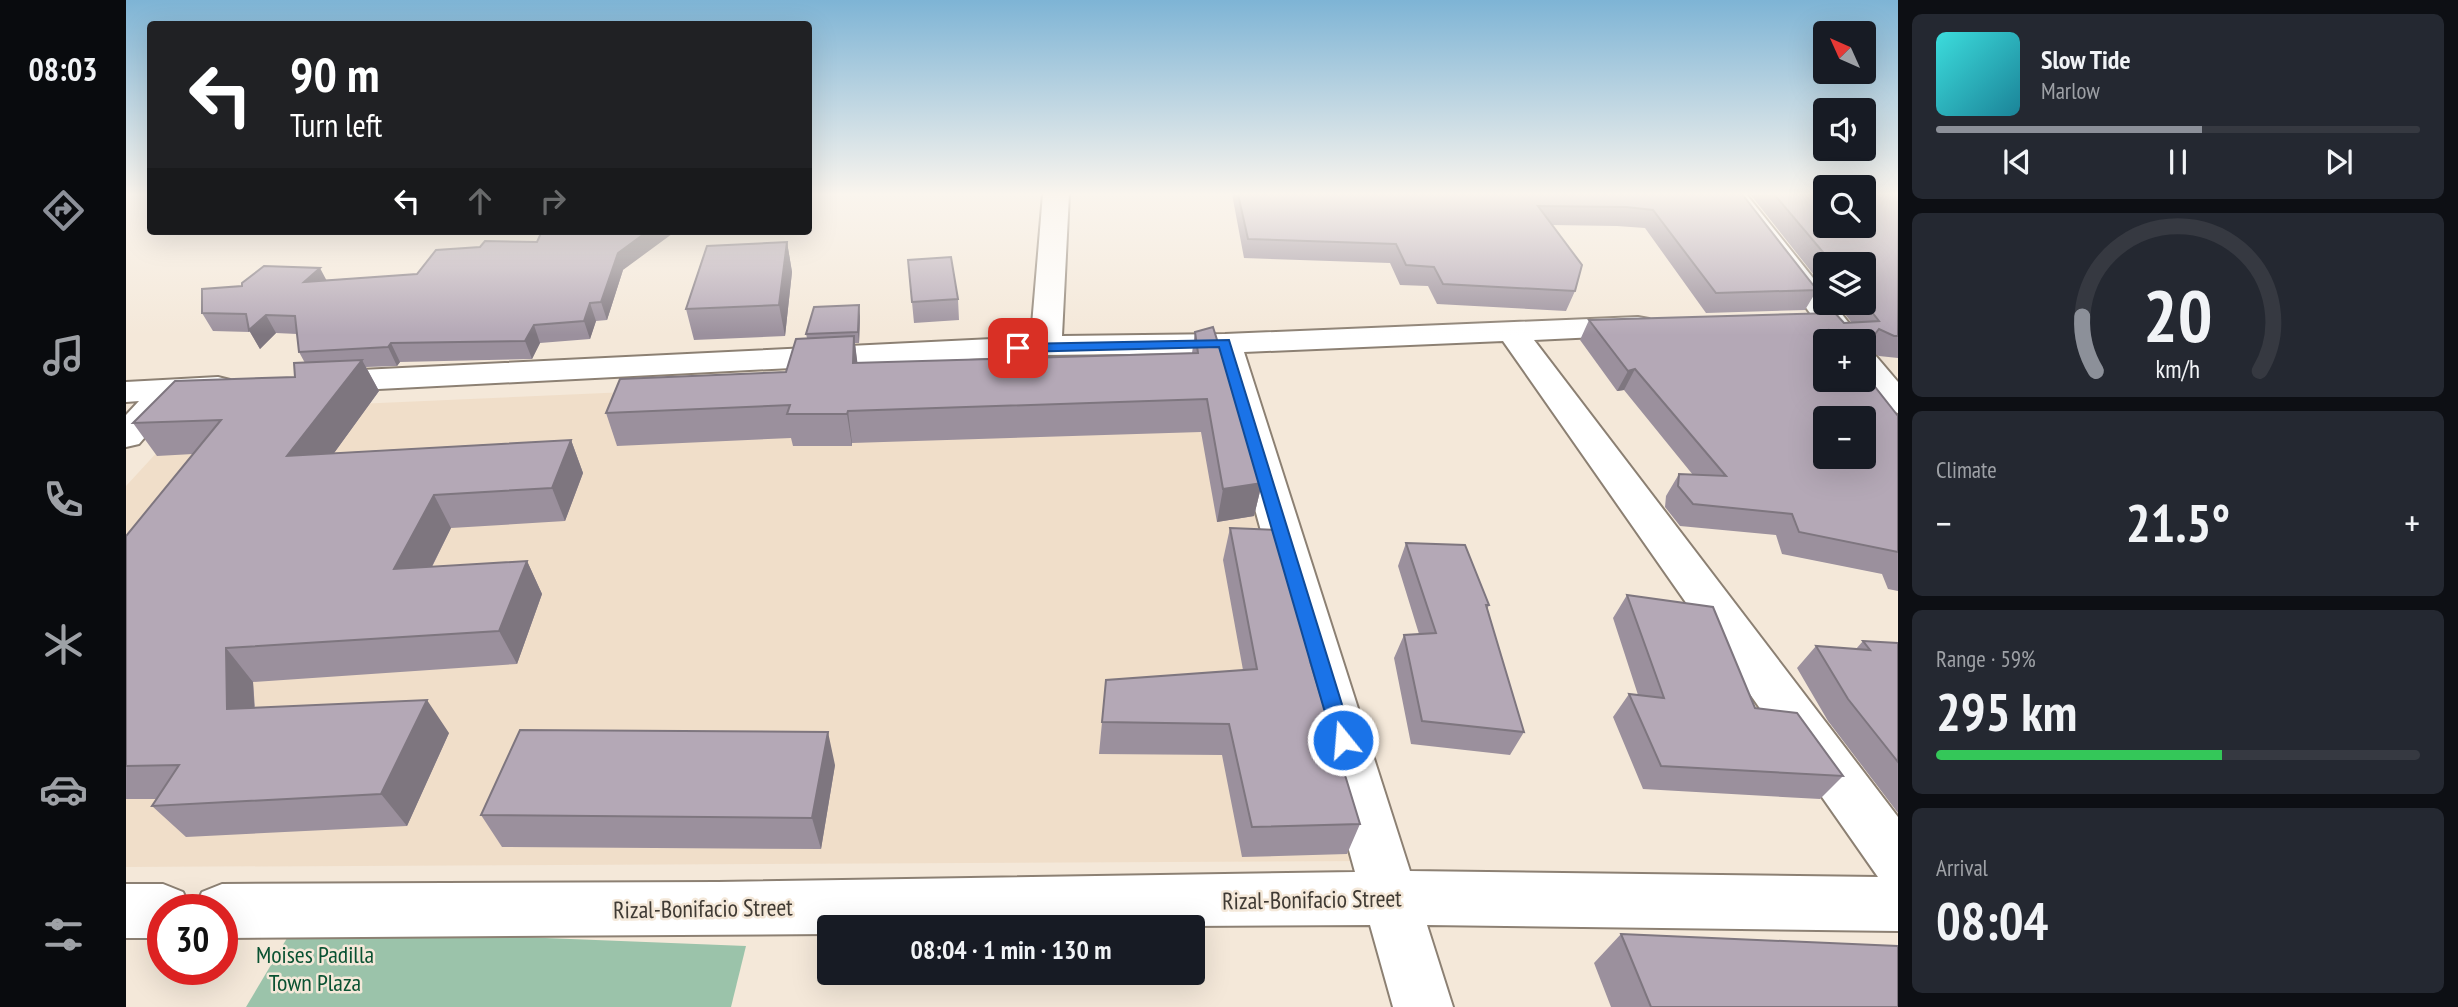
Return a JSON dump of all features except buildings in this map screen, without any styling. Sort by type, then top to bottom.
[{"type":"street","points":[[1046,346],[1053,241]]},
{"type":"street","points":[[1766,241],[1826,328]]},
{"type":"street","points":[[293,383],[1046,346],[1225,343],[1663,326]]},
{"type":"street","points":[[1511,330],[1898,860]]},
{"type":"street","points":[[1225,343],[1423,1007]]},
{"type":"street","points":[[1876,376],[1898,402]]},
{"type":"street","points":[[126,392],[251,386]]},
{"type":"street","points":[[126,436],[168,390]]},
{"type":"street","name":"Rizal-Bonifacio Street","points":[[238,911],[719,909],[1390,898],[1898,905]]},
{"type":"street","points":[[126,911],[147,911]]},
{"type":"shaded area","points":[[1240,365],[1370,861],[126,867],[126,486],[195,411]]},
{"type":"green space","name":"Moises Padilla Town Plaza","points":[[293,928],[746,946],[731,1007],[246,1007]]},
{"type":"route","points":[[1018,348],[1225,343],[1343,740]]}]
